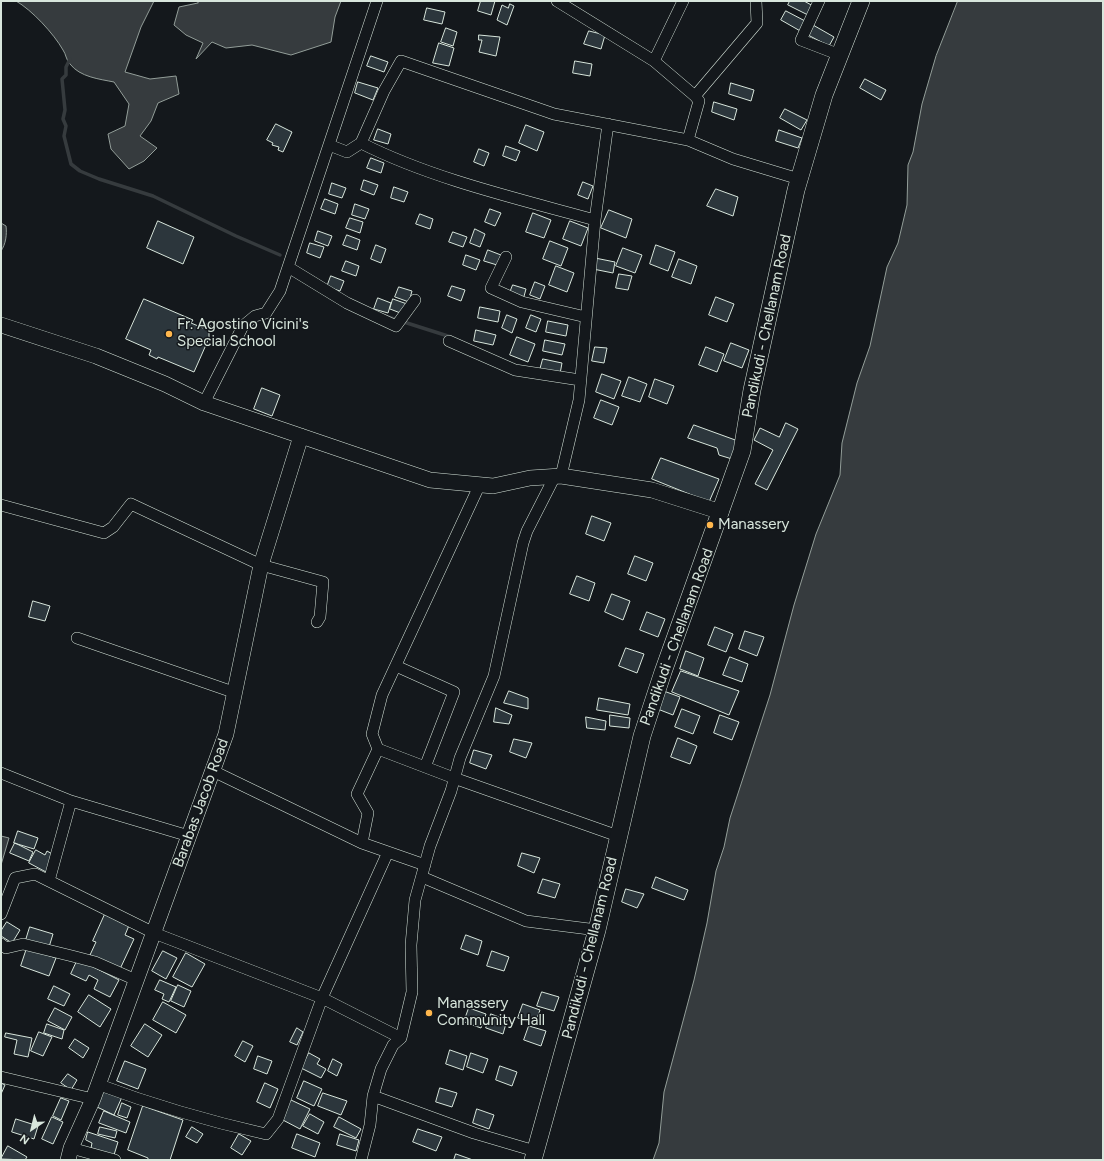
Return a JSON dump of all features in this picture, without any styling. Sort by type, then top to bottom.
[{"type":"main road","name":"Pandikudi - Chellanam Road","points":[[534,1156],[597,930],[642,736],[665,665],[742,452],[752,390],[799,179],[824,94],[861,1]]},
{"type":"main road","points":[[1,325],[96,356],[165,384],[204,403],[430,480],[493,486],[530,478],[558,476],[652,490],[721,512]]},
{"type":"main road","name":"Barabas Jacob Road","points":[[69,1154],[95,1091],[226,734],[233,692],[261,565],[301,436]]},
{"type":"street","points":[[204,403],[243,326],[255,316],[266,312],[280,291],[378,1]]},
{"type":"street","points":[[557,1],[654,61],[695,96],[699,101],[688,140]]},
{"type":"street","points":[[654,61],[683,1]]},
{"type":"street","points":[[695,96],[757,23],[756,1]]},
{"type":"street","points":[[819,1],[801,40],[840,55]]},
{"type":"street","points":[[329,145],[348,152],[361,143],[384,91],[401,61],[554,114],[688,140],[733,159],[799,179]]},
{"type":"street","points":[[361,1160],[370,1125],[373,1096],[380,1070],[393,1045],[400,1038],[412,992],[410,944],[415,900],[430,846],[451,791],[460,758],[494,676],[523,543],[527,531],[558,476],[579,400],[595,220],[608,124]]},
{"type":"street","points":[[361,143],[383,154],[480,188],[595,220]]},
{"type":"street","points":[[506,258],[491,288],[522,302],[586,317]]},
{"type":"street","points":[[288,267],[346,303],[396,326],[415,300]]},
{"type":"street","points":[[449,341],[515,370],[580,380]]},
{"type":"street","points":[[362,843],[368,813],[357,794],[378,749],[372,734],[382,695],[480,484]]},
{"type":"street","points":[[1,505],[104,533],[113,527],[131,504],[261,565],[323,582],[320,617],[317,622]]},
{"type":"street","points":[[77,638],[233,692]]},
{"type":"street","points":[[396,666],[454,692],[425,767]]},
{"type":"street","points":[[378,749],[454,778],[618,836]]},
{"type":"street","points":[[213,771],[362,843],[425,865]]},
{"type":"street","points":[[1,773],[71,801],[189,836]]},
{"type":"street","points":[[49,881],[71,801]]},
{"type":"street","points":[[1,1077],[95,1091],[144,1102],[199,1119],[266,1134],[278,1119],[322,998],[388,852]]},
{"type":"street","points":[[1,914],[15,878],[35,874],[154,933],[322,998],[400,1038]]},
{"type":"street","points":[[422,877],[526,921],[597,930]]},
{"type":"street","points":[[1,944],[6,948],[23,944],[95,962],[136,980]]},
{"type":"street","points":[[373,1096],[534,1156]]},
{"type":"street","points":[[69,1154],[116,1160]]},
{"type":"shaded area","points":[[16,1],[154,1],[141,27],[125,72],[150,79],[176,76],[179,94],[158,103],[151,121],[140,136],[157,148],[144,161],[129,169],[111,149],[108,134],[125,126],[129,104],[114,82],[84,75],[74,68],[59,44],[36,16]]},
{"type":"shaded area","points":[[197,1],[341,1],[335,17],[331,42],[291,55],[252,45],[226,48],[212,42],[196,59],[203,43],[186,35],[174,25],[179,7],[198,3]]},
{"type":"shaded area","points":[[958,1],[1103,1],[1103,1160],[653,1160],[659,1143],[664,1092],[694,980],[707,923],[716,871],[724,847],[730,818],[770,695],[794,605],[816,534],[840,475],[842,443],[857,383],[870,346],[887,267],[898,243],[907,205],[908,165],[913,152],[922,104],[936,56]]},
{"type":"shaded area","points":[[1,223],[6,226],[6,232],[5,242],[1,251]]},
{"type":"shaded area","points":[[1,836],[9,838],[1,865]]},
{"type":"building","points":[[481,1],[495,1],[491,15],[478,11]]},
{"type":"building","points":[[790,1],[804,1],[815,7],[810,16],[788,5]]},
{"type":"building","points":[[510,4],[514,6],[507,25],[497,20],[502,5],[508,8]]},
{"type":"building","points":[[427,8],[445,12],[442,24],[424,20]]},
{"type":"building","points":[[786,11],[807,22],[802,32],[781,20]]},
{"type":"building","points":[[813,25],[834,37],[829,46],[808,35]]},
{"type":"building","points":[[446,28],[457,32],[453,46],[441,42]]},
{"type":"building","points":[[589,31],[605,35],[601,49],[584,44]]},
{"type":"building","points":[[479,35],[500,37],[496,56],[479,52],[482,40],[479,40]]},
{"type":"building","points":[[439,43],[454,48],[449,66],[433,63]]},
{"type":"building","points":[[371,56],[388,62],[384,72],[367,66]]},
{"type":"building","points":[[575,61],[592,64],[590,76],[573,73]]},
{"type":"building","points":[[865,79],[886,90],[881,100],[860,88]]},
{"type":"building","points":[[358,82],[378,88],[373,100],[355,93]]},
{"type":"building","points":[[731,83],[754,90],[751,101],[729,94]]},
{"type":"building","points":[[714,102],[737,109],[734,120],[712,112]]},
{"type":"building","points":[[785,109],[807,120],[801,130],[780,118]]},
{"type":"building","points":[[276,124],[292,132],[283,152],[278,150],[279,147],[272,145],[273,143],[267,140]]},
{"type":"building","points":[[526,125],[544,132],[537,151],[519,143]]},
{"type":"building","points":[[378,129],[391,134],[388,144],[374,140]]},
{"type":"building","points":[[779,130],[802,138],[798,148],[776,141]]},
{"type":"building","points":[[506,146],[520,151],[516,161],[503,156]]},
{"type":"building","points":[[479,149],[489,153],[484,166],[474,162]]},
{"type":"building","points":[[371,158],[384,163],[381,173],[367,168]]},
{"type":"building","points":[[364,180],[378,185],[374,195],[361,190]]},
{"type":"building","points":[[583,182],[593,186],[588,199],[578,195]]},
{"type":"building","points":[[332,183],[346,188],[342,198],[329,194]]},
{"type":"building","points":[[394,187],[408,192],[404,202],[391,198]]},
{"type":"building","points":[[716,189],[738,197],[733,216],[707,206]]},
{"type":"building","points":[[325,199],[338,204],[335,214],[321,209]]},
{"type":"building","points":[[355,204],[369,209],[365,219],[352,215]]},
{"type":"building","points":[[490,209],[501,213],[495,226],[485,222]]},
{"type":"building","points":[[609,210],[632,219],[626,238],[601,228]]},
{"type":"building","points":[[533,213],[551,220],[544,238],[526,232]]},
{"type":"building","points":[[420,214],[433,219],[430,229],[416,224]]},
{"type":"building","points":[[350,218],[363,222],[360,233],[346,228]]},
{"type":"building","points":[[158,221],[194,237],[183,264],[147,248]]},
{"type":"building","points":[[570,221],[588,228],[581,246],[563,239]]},
{"type":"building","points":[[475,229],[485,234],[480,247],[470,243]]},
{"type":"building","points":[[318,231],[332,236],[328,246],[315,241]]},
{"type":"building","points":[[453,232],[467,237],[463,247],[449,242]]},
{"type":"building","points":[[347,235],[360,240],[357,250],[343,245]]},
{"type":"building","points":[[550,241],[568,248],[561,266],[543,259]]},
{"type":"building","points":[[310,243],[324,247],[320,258],[307,253]]},
{"type":"building","points":[[376,245],[386,249],[381,263],[371,259]]},
{"type":"building","points":[[656,245],[675,252],[668,271],[650,264]]},
{"type":"building","points":[[623,248],[642,255],[635,273],[616,266]]},
{"type":"building","points":[[488,250],[501,255],[497,265],[484,261]]},
{"type":"building","points":[[466,255],[480,260],[476,270],[463,265]]},
{"type":"building","points":[[595,258],[615,262],[613,273],[593,269]]},
{"type":"building","points":[[679,259],[697,266],[691,284],[672,277]]},
{"type":"building","points":[[346,261],[359,266],[356,276],[342,271]]},
{"type":"building","points":[[556,266],[574,273],[567,292],[549,285]]},
{"type":"building","points":[[619,274],[632,276],[628,290],[616,288]]},
{"type":"building","points":[[331,276],[344,281],[340,291],[327,287]]},
{"type":"building","points":[[535,282],[545,286],[540,299],[530,295]]},
{"type":"building","points":[[513,285],[526,289],[523,300],[509,295]]},
{"type":"building","points":[[452,286],[465,290],[461,301],[448,296]]},
{"type":"building","points":[[399,287],[412,291],[409,302],[395,297]]},
{"type":"building","points":[[716,297],[734,304],[727,322],[709,315]]},
{"type":"building","points":[[378,298],[391,303],[388,313],[374,309]]},
{"type":"building","name":"Fr. Agostino Vicini's Special School","points":[[144,299],[193,320],[191,323],[203,328],[205,323],[211,326],[209,338],[194,372],[158,357],[157,359],[149,355],[151,350],[126,339]]},
{"type":"building","points":[[393,299],[407,304],[403,314],[390,309]]},
{"type":"building","points":[[480,307],[500,311],[498,322],[478,318]]},
{"type":"building","points":[[507,315],[517,319],[512,333],[502,328]]},
{"type":"building","points":[[531,315],[541,319],[536,332],[526,328]]},
{"type":"building","points":[[548,321],[568,325],[566,336],[546,332]]},
{"type":"building","points":[[476,330],[496,335],[493,345],[474,341]]},
{"type":"building","points":[[517,337],[535,344],[528,362],[510,355]]},
{"type":"building","points":[[545,340],[565,344],[562,355],[543,351]]},
{"type":"building","points":[[731,343],[749,350],[742,368],[724,361]]},
{"type":"building","points":[[595,347],[607,348],[604,363],[592,361]]},
{"type":"building","points":[[706,347],[724,354],[717,372],[699,365]]},
{"type":"building","points":[[543,359],[562,363],[560,374],[540,370]]},
{"type":"building","points":[[602,374],[621,381],[614,399],[596,392]]},
{"type":"building","points":[[629,377],[647,384],[640,402],[622,396]]},
{"type":"building","points":[[655,379],[674,386],[667,404],[649,397]]},
{"type":"building","points":[[262,388],[280,395],[272,416],[254,409]]},
{"type":"building","points":[[601,400],[619,407],[612,425],[594,418]]},
{"type":"building","points":[[786,423],[798,429],[767,490],[755,484],[773,450],[754,440],[760,428],[779,437]]},
{"type":"building","points":[[694,425],[738,441],[732,459],[719,455],[717,448],[688,438]]},
{"type":"building","points":[[661,458],[719,479],[709,502],[652,479]]},
{"type":"building","points":[[592,516],[611,523],[604,541],[586,534]]},
{"type":"building","points":[[635,556],[653,563],[646,581],[628,574]]},
{"type":"building","points":[[577,576],[595,583],[589,601],[570,594]]},
{"type":"building","points":[[612,594],[630,601],[623,620],[605,612]]},
{"type":"building","points":[[33,601],[50,606],[45,621],[29,617]]},
{"type":"building","points":[[647,612],[665,619],[658,637],[640,630]]},
{"type":"building","points":[[715,627],[733,634],[726,652],[708,645]]},
{"type":"building","points":[[745,631],[764,637],[757,656],[739,649]]},
{"type":"building","points":[[626,648],[644,654],[637,673],[619,666]]},
{"type":"building","points":[[686,651],[704,658],[698,676],[680,669]]},
{"type":"building","points":[[730,657],[748,664],[742,682],[723,675]]},
{"type":"building","points":[[681,671],[739,691],[729,715],[672,692]]},
{"type":"building","points":[[661,690],[680,697],[673,715],[655,708]]},
{"type":"building","points":[[509,691],[528,698],[528,709],[504,703]]},
{"type":"building","points":[[599,698],[630,704],[628,715],[597,710]]},
{"type":"building","points":[[496,708],[512,715],[509,724],[494,722]]},
{"type":"building","points":[[682,709],[700,716],[693,734],[675,727]]},
{"type":"building","points":[[610,715],[630,718],[629,728],[610,726]]},
{"type":"building","points":[[720,715],[739,722],[732,740],[714,733]]},
{"type":"building","points":[[586,717],[606,721],[605,730],[587,728]]},
{"type":"building","points":[[678,738],[697,746],[690,764],[671,757]]},
{"type":"building","points":[[514,739],[532,743],[526,758],[510,752]]},
{"type":"building","points":[[474,750],[492,755],[486,769],[470,763]]},
{"type":"building","points":[[18,831],[38,838],[34,849],[14,843]]},
{"type":"building","points":[[15,843],[33,852],[29,861],[10,853]]},
{"type":"building","points":[[36,850],[45,855],[47,851],[54,855],[46,872],[29,863]]},
{"type":"building","points":[[522,853],[540,858],[534,873],[518,866]]},
{"type":"building","points":[[656,877],[688,890],[684,900],[652,888]]},
{"type":"building","points":[[543,879],[560,884],[555,898],[538,893]]},
{"type":"building","points":[[626,889],[644,894],[637,908],[622,902]]},
{"type":"building","points":[[106,912],[130,923],[125,935],[134,939],[120,969],[90,955],[96,942],[93,941]]},
{"type":"building","points":[[7,922],[20,930],[12,943],[1,936],[1,931]]},
{"type":"building","points":[[30,927],[53,934],[49,947],[26,940]]},
{"type":"building","points":[[466,935],[482,941],[478,955],[461,949]]},
{"type":"building","points":[[27,948],[56,958],[49,976],[21,966]]},
{"type":"building","points":[[163,951],[177,958],[166,979],[152,971]]},
{"type":"building","points":[[492,951],[509,957],[504,971],[487,966]]},
{"type":"building","points":[[186,953],[205,964],[192,987],[173,977]]},
{"type":"building","points":[[78,959],[119,980],[110,997],[94,989],[98,980],[89,975],[86,981],[71,974]]},
{"type":"building","points":[[160,980],[176,987],[169,1002],[162,999],[164,994],[155,990]]},
{"type":"building","points":[[178,985],[191,991],[184,1007],[171,1001]]},
{"type":"building","points":[[54,986],[70,994],[64,1006],[48,999]]},
{"type":"building","points":[[542,992],[559,997],[554,1011],[537,1006]]},
{"type":"building","points":[[89,995],[111,1009],[100,1027],[78,1012]]},
{"type":"building","points":[[163,1002],[186,1015],[176,1033],[153,1020]]},
{"type":"building","points":[[523,1004],[540,1010],[535,1024],[518,1018]]},
{"type":"building","points":[[55,1008],[72,1017],[65,1030],[48,1021]]},
{"type":"building","points":[[469,1008],[486,1014],[481,1028],[464,1022]]},
{"type":"building","points":[[491,1014],[507,1020],[503,1034],[486,1028]]},
{"type":"building","points":[[47,1024],[64,1030],[62,1039],[44,1033]]},
{"type":"building","points":[[145,1024],[162,1035],[148,1057],[131,1046]]},
{"type":"building","points":[[529,1026],[546,1031],[541,1046],[524,1040]]},
{"type":"building","points":[[297,1028],[303,1032],[297,1045],[290,1042]]},
{"type":"building","points":[[39,1032],[52,1037],[43,1056],[31,1051]]},
{"type":"building","points":[[6,1033],[32,1038],[28,1057],[14,1054],[17,1040],[5,1037]]},
{"type":"building","points":[[75,1039],[89,1048],[83,1058],[69,1048]]},
{"type":"building","points":[[243,1041],[253,1046],[245,1062],[235,1056]]},
{"type":"building","points":[[450,1050],[467,1056],[463,1070],[446,1064]]},
{"type":"building","points":[[309,1053],[320,1059],[317,1064],[326,1069],[321,1078],[301,1068]]},
{"type":"building","points":[[471,1053],[488,1059],[483,1073],[467,1067]]},
{"type":"building","points":[[258,1056],[272,1061],[267,1074],[254,1069]]},
{"type":"building","points":[[333,1059],[342,1064],[337,1076],[328,1071]]},
{"type":"building","points":[[125,1061],[146,1069],[138,1089],[117,1081]]},
{"type":"building","points":[[500,1066],[517,1072],[512,1086],[496,1080]]},
{"type":"building","points":[[68,1074],[77,1080],[71,1090],[61,1083]]},
{"type":"building","points":[[304,1081],[322,1089],[314,1106],[297,1098]]},
{"type":"building","points":[[1,1083],[5,1085],[1,1094]]},
{"type":"building","points":[[265,1083],[278,1089],[270,1108],[257,1102]]},
{"type":"building","points":[[440,1088],[457,1093],[452,1107],[436,1102]]},
{"type":"building","points":[[105,1089],[122,1097],[114,1115],[97,1107]]},
{"type":"building","points":[[323,1093],[347,1101],[341,1115],[318,1106]]},
{"type":"building","points":[[61,1098],[69,1101],[61,1120],[53,1116]]},
{"type":"building","points":[[291,1100],[310,1109],[300,1129],[281,1119]]},
{"type":"building","points":[[122,1103],[131,1107],[127,1118],[118,1115]]},
{"type":"building","points":[[143,1106],[183,1120],[170,1160],[148,1160],[148,1158],[128,1150]]},
{"type":"building","points":[[477,1109],[494,1115],[489,1129],[473,1123]]},
{"type":"building","points":[[104,1111],[130,1122],[126,1133],[99,1123]]},
{"type":"building","points":[[310,1114],[324,1122],[318,1134],[303,1126]]},
{"type":"building","points":[[52,1117],[63,1122],[53,1144],[42,1139]]},
{"type":"building","points":[[339,1117],[361,1129],[356,1138],[334,1127]]},
{"type":"building","points":[[16,1119],[38,1126],[34,1139],[12,1132]]},
{"type":"building","points":[[100,1127],[117,1131],[115,1138],[98,1134]]},
{"type":"building","points":[[192,1127],[203,1134],[197,1143],[186,1137]]},
{"type":"building","points":[[418,1129],[442,1137],[436,1151],[413,1142]]},
{"type":"building","points":[[88,1132],[118,1142],[114,1155],[91,1148],[92,1143],[86,1140]]},
{"type":"building","points":[[239,1134],[251,1141],[242,1155],[231,1148]]},
{"type":"building","points":[[297,1134],[320,1143],[315,1157],[292,1148]]},
{"type":"building","points":[[340,1134],[359,1140],[356,1151],[337,1145]]},
{"type":"building","points":[[8,1146],[27,1157],[25,1160],[1,1159]]},
{"type":"building","points":[[456,1154],[473,1160],[454,1160]]},
{"type":"waterway","points":[[70,59],[66,67],[66,75],[62,79],[65,110],[63,119],[66,126],[64,136],[71,164],[80,171],[99,179],[153,196],[236,236],[280,255]]},
{"type":"waterway","points":[[385,316],[451,337]]},
{"type":"place","name":"Fr. Agostino Vicini's Special School","points":[[169,334]]},
{"type":"place","name":"Manassery","points":[[710,525]]},
{"type":"place","name":"Manassery Community Hall","points":[[429,1013]]}]
